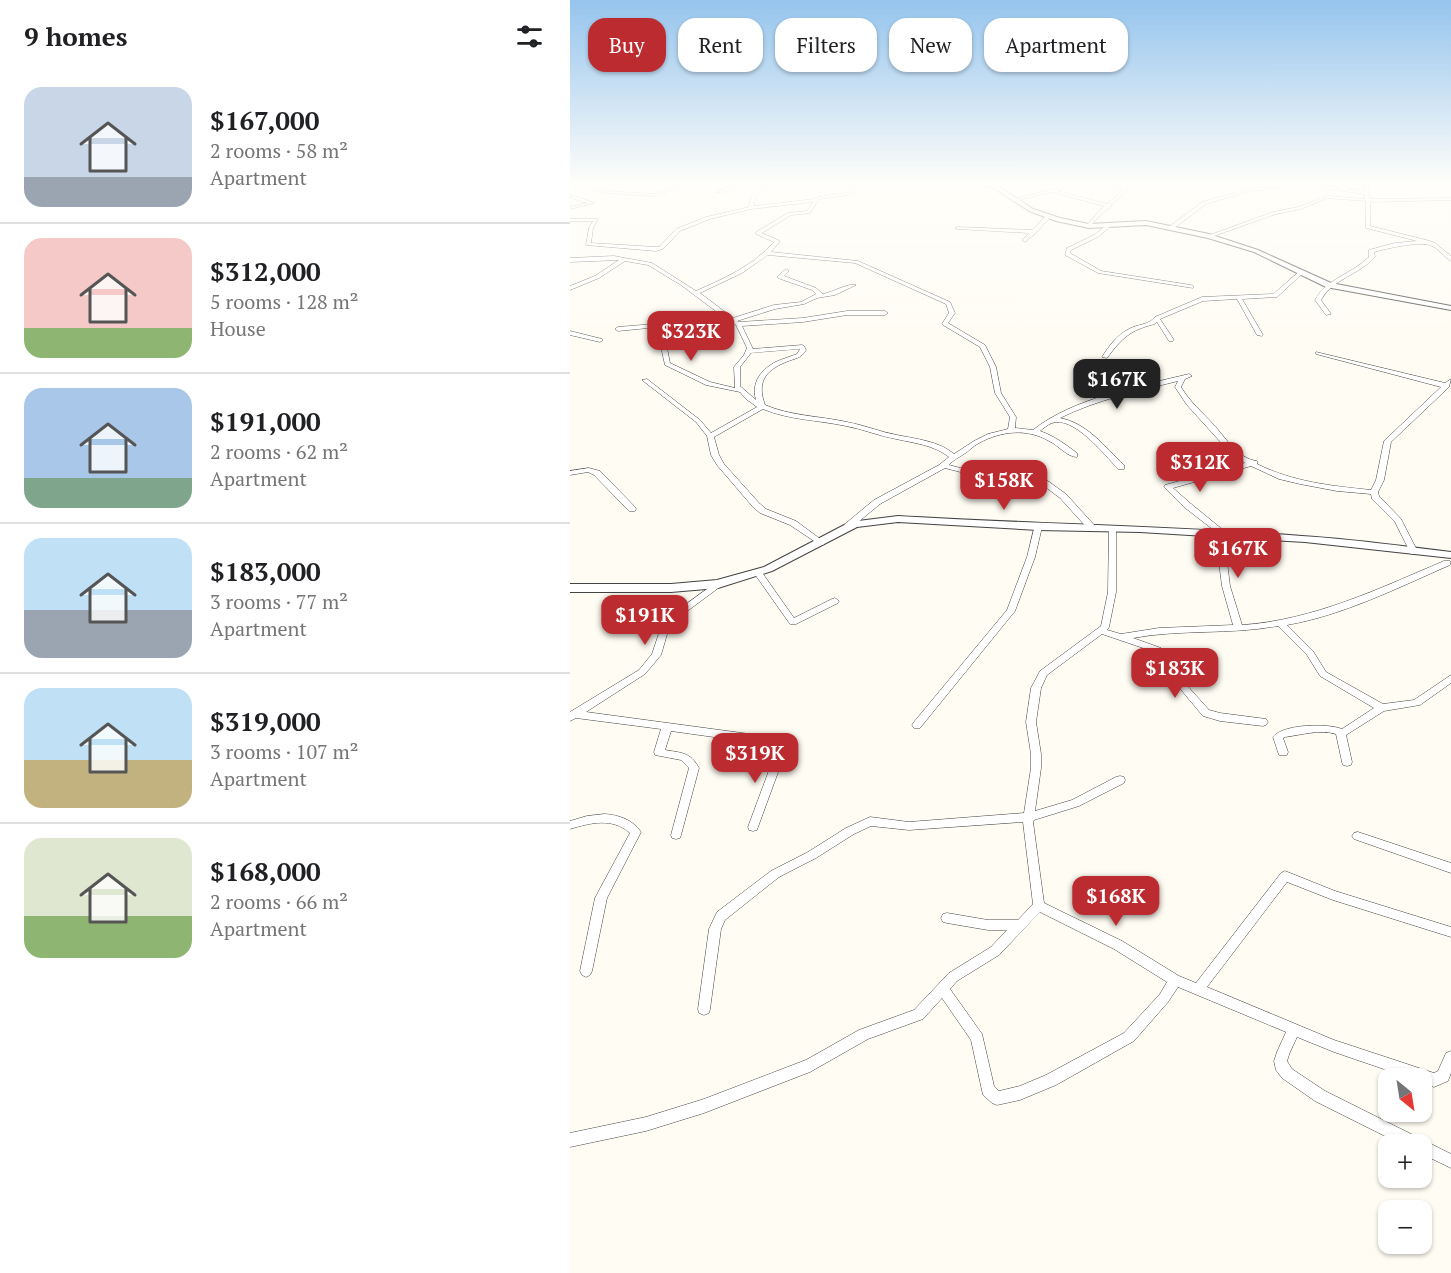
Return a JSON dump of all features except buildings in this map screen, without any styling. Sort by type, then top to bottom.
[{"type":"street","points":[[588,241],[587,244],[656,249],[668,241]]},
{"type":"street","points":[[696,293],[741,273],[767,253],[777,241]]},
{"type":"street","points":[[1085,241],[1069,249],[1067,254],[1100,272],[1191,287]]},
{"type":"street","points":[[1226,241],[1256,251],[1329,285],[1449,306]]},
{"type":"street","points":[[1328,314],[1318,300],[1321,293],[1329,285],[1366,264],[1372,257],[1371,251],[1373,250],[1428,242],[1439,247],[1451,259]]},
{"type":"street","points":[[767,253],[856,262],[948,303],[952,313],[945,324],[955,332],[980,343],[986,351],[995,375],[998,393],[1012,413],[1011,430]]},
{"type":"street","points":[[570,288],[597,277],[625,259]]},
{"type":"street","points":[[570,260],[625,259],[650,264],[696,293],[733,321],[750,351]]},
{"type":"street","points":[[786,271],[780,277],[814,289],[820,293],[819,296]]},
{"type":"street","points":[[1105,357],[1124,333],[1135,326],[1152,324],[1157,318],[1202,299],[1275,296],[1299,273]]},
{"type":"street","points":[[733,321],[774,307],[800,304],[853,285]]},
{"type":"street","points":[[1239,298],[1260,335]]},
{"type":"street","points":[[618,329],[733,321],[803,320],[848,313],[885,313]]},
{"type":"street","points":[[1157,318],[1171,340]]},
{"type":"street","points":[[693,323],[680,338],[665,344],[663,351],[666,364],[708,384],[742,391]]},
{"type":"street","points":[[570,333],[600,340]]},
{"type":"street","points":[[762,407],[757,384],[764,373],[780,362],[799,357],[803,350],[802,347],[750,351],[737,367],[737,386],[762,407],[802,419],[848,424],[949,452],[952,457]]},
{"type":"street","points":[[1318,353],[1448,387]]},
{"type":"street","points":[[1036,431],[1049,421],[1087,405],[1185,377],[1178,387],[1191,406],[1234,451],[1282,477],[1312,486],[1374,492]]},
{"type":"street","points":[[645,380],[694,416],[710,436],[715,455],[721,465],[756,505],[763,511],[793,524],[820,543]]},
{"type":"street","points":[[1414,552],[1398,521],[1375,497],[1374,492],[1380,480],[1388,441],[1448,387]]},
{"type":"street","points":[[710,436],[762,407]]},
{"type":"street","points":[[769,420],[778,412]]},
{"type":"street","points":[[1049,421],[1062,420],[1075,425],[1121,467]]},
{"type":"street","points":[[570,588],[629,589],[718,584],[758,573],[820,543],[848,526],[865,510],[888,495],[944,466],[952,457],[976,442],[1011,430],[1036,431],[1052,437],[1074,455]]},
{"type":"street","points":[[1238,627],[1226,586],[1222,535],[1218,528],[1186,505],[1168,487],[1254,463]]},
{"type":"street","points":[[944,466],[991,478],[1042,481],[1063,496],[1092,528]]},
{"type":"street","points":[[570,473],[589,470],[597,473],[632,509]]},
{"type":"street","points":[[848,526],[863,522],[898,519],[1330,541],[1414,552],[1448,560]]},
{"type":"street","points":[[917,726],[1011,611],[1031,556],[1038,527]]},
{"type":"street","points":[[1040,906],[1029,838],[1029,817],[1036,762],[1031,722],[1040,676],[1105,627],[1112,592],[1112,529]]},
{"type":"street","points":[[1122,637],[1152,631],[1280,623],[1324,615],[1345,608],[1448,560]]},
{"type":"street","points":[[758,573],[793,622],[835,601]]},
{"type":"street","points":[[573,715],[642,672],[656,655],[666,623],[718,584]]},
{"type":"street","points":[[1280,623],[1310,653],[1323,674],[1382,708],[1422,701],[1451,678]]},
{"type":"street","points":[[1102,631],[1158,650],[1180,684],[1206,713],[1263,722]]},
{"type":"street","points":[[1342,733],[1382,708]]},
{"type":"street","points":[[573,715],[774,741],[782,744],[783,749],[774,766],[772,781],[753,827]]},
{"type":"street","points":[[667,727],[659,752],[682,755],[694,768],[676,835]]},
{"type":"street","points":[[1282,752],[1278,737],[1282,734],[1328,729],[1336,729],[1342,733]]},
{"type":"street","points":[[1342,733],[1341,738],[1347,762]]},
{"type":"street","points":[[704,1009],[718,920],[732,905],[775,874],[868,822],[909,826],[1029,817],[1075,803],[1120,780]]},
{"type":"street","points":[[570,825],[594,818],[609,818],[631,827],[636,832],[602,898],[586,971]]},
{"type":"street","points":[[1358,837],[1451,868]]},
{"type":"street","points":[[1198,990],[1267,901],[1281,878],[1285,876],[1333,895],[1451,932]]},
{"type":"street","points":[[570,1140],[663,1120],[704,1106],[810,1065],[864,1034],[918,1015],[953,977],[996,951],[1040,906]]},
{"type":"street","points":[[1040,906],[1118,945],[1176,980],[1334,1046],[1434,1080],[1443,1076],[1451,1058]]},
{"type":"street","points":[[947,918],[988,925],[1020,925]]},
{"type":"street","points":[[943,989],[977,1038],[988,1090],[997,1098],[1020,1093],[1051,1080],[1128,1037],[1164,998],[1176,980]]},
{"type":"street","points":[[1294,1030],[1281,1060],[1282,1069],[1290,1078],[1334,1104],[1398,1134]]},
{"type":"street","points":[[1432,1152],[1451,1161]]}]
